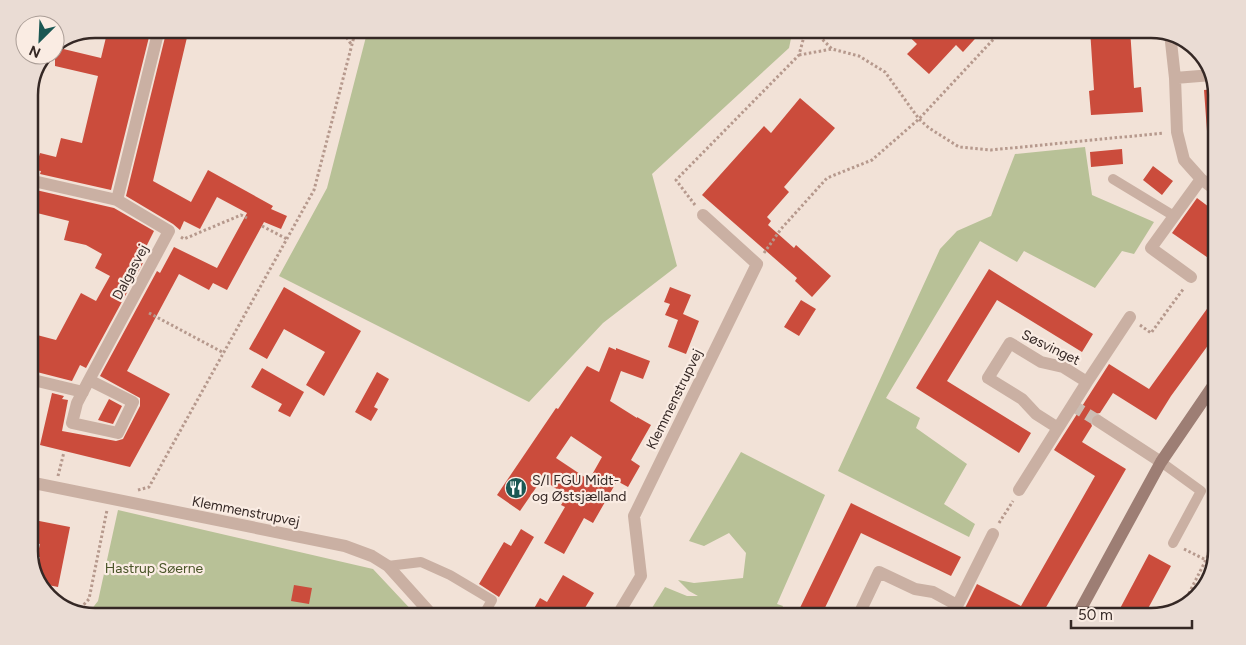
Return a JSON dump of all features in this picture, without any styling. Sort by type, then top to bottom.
[{"type":"street","points":[[117,200],[157,37]]},
{"type":"street","points":[[1171,41],[1175,78],[1177,132],[1184,160],[1208,184]]},
{"type":"street","points":[[1175,78],[1205,76]]},
{"type":"street","points":[[1191,278],[1151,248],[1201,179]]},
{"type":"street","points":[[38,182],[117,200],[169,231]]},
{"type":"street","points":[[703,215],[757,264]]},
{"type":"street","name":"Dalgasvej","points":[[89,380],[133,402],[118,433],[72,423],[77,403],[89,380],[169,231]]},
{"type":"street","name":"Klemmenstrupvej","points":[[622,608],[641,576],[634,516],[757,264]]},
{"type":"street","name":"Søsvinget","points":[[1017,494],[1130,317]]},
{"type":"street","name":"Søsvinget","points":[[1058,428],[1036,414],[1022,399],[988,378],[1010,342],[1041,362],[1063,367],[1087,382]]},
{"type":"street","points":[[38,381],[83,392]]},
{"type":"street","points":[[1081,608],[1161,462],[1208,393]]},
{"type":"street","points":[[1098,421],[1161,462]]},
{"type":"street","name":"Klemmenstrupvej","points":[[38,484],[345,546],[372,556],[388,566],[426,608]]},
{"type":"street","points":[[956,608],[995,530]]},
{"type":"street","points":[[862,608],[879,572],[915,589],[933,592],[952,608]]},
{"type":"lane","points":[[1113,180],[1174,216]]},
{"type":"lane","points":[[1161,462],[1201,492],[1173,543]]},
{"type":"lane","points":[[388,566],[421,562],[450,575],[492,600],[488,608]]},
{"type":"path","points":[[346,37],[351,44]]},
{"type":"path","points":[[136,490],[149,486],[314,190],[353,37]]},
{"type":"path","points":[[703,215],[676,180],[799,55],[804,37]]},
{"type":"path","points":[[820,37],[832,49]]},
{"type":"path","points":[[757,264],[781,229],[827,178],[872,160],[919,119],[995,37]]},
{"type":"path","points":[[799,55],[832,49],[860,56],[885,72],[919,119],[959,146],[990,150],[1177,132]]},
{"type":"path","points":[[169,231],[184,239],[242,215],[247,218]]},
{"type":"path","points":[[262,226],[287,240]]},
{"type":"path","points":[[1130,317],[1151,332],[1191,278]]},
{"type":"path","points":[[149,313],[224,353]]},
{"type":"path","points":[[58,476],[64,452]]},
{"type":"path","points":[[48,474],[67,478]]},
{"type":"path","points":[[995,530],[1017,494]]},
{"type":"path","points":[[82,606],[89,599],[110,498]]},
{"type":"path","points":[[1173,543],[1206,560]]},
{"type":"path","points":[[1189,593],[1208,556]]},
{"type":"green space","points":[[366,37],[791,37],[789,48],[652,174],[677,266],[603,323],[529,402],[279,276],[327,188]]},
{"type":"green space","points":[[1085,147],[1092,195],[1154,222],[1134,254],[1122,251],[1095,288],[1024,251],[1017,262],[980,241],[886,398],[920,418],[916,428],[967,464],[944,504],[975,524],[969,537],[838,471],[940,249],[957,231],[991,216],[1015,154]]},
{"type":"green space","points":[[741,452],[825,495],[777,604],[783,606],[782,608],[652,608],[665,587],[687,596],[698,596],[689,591],[678,580],[694,583],[743,578],[746,553],[729,533],[704,546],[689,541]]},
{"type":"green space","name":"Hastrup Søerne","points":[[118,510],[373,569],[410,608],[93,608],[98,601]]},
{"type":"building","points":[[106,37],[149,37],[111,190],[40,174],[41,171],[38,170],[40,153],[56,157],[61,138],[82,143],[98,76],[55,66],[65,65],[65,49],[101,58]]},
{"type":"building","points":[[165,37],[187,37],[153,181],[191,202],[208,170],[273,206],[271,209],[287,216],[281,229],[264,222],[227,290],[213,283],[209,290],[179,274],[127,371],[170,394],[130,467],[40,445],[52,393],[64,396],[62,399],[68,400],[62,431],[116,441],[123,439],[140,406],[140,398],[100,376],[157,271],[160,273],[174,247],[217,268],[247,213],[217,197],[200,229],[184,221],[180,230],[126,196]]},
{"type":"building","points":[[910,37],[977,37],[963,52],[956,45],[929,74],[907,54],[917,44]]},
{"type":"building","points":[[1091,37],[1131,37],[1134,88],[1141,87],[1143,112],[1091,115],[1089,91],[1094,90]]},
{"type":"building","points":[[1204,90],[1208,91],[1207,131]]},
{"type":"building","points":[[800,98],[835,128],[784,187],[789,192],[767,217],[771,221],[768,225],[794,248],[796,245],[831,276],[812,297],[795,281],[797,278],[702,195],[764,126],[771,133]]},
{"type":"building","points":[[1122,149],[1123,164],[1091,167],[1090,152]]},
{"type":"building","points":[[1153,166],[1173,181],[1162,195],[1143,180]]},
{"type":"building","points":[[38,190],[114,208],[154,231],[139,261],[143,263],[86,368],[80,365],[72,381],[38,372],[38,335],[56,340],[81,293],[96,301],[110,276],[95,268],[102,254],[86,245],[64,240],[69,221],[38,213]]},
{"type":"building","points":[[1197,198],[1208,206],[1208,258],[1172,233]]},
{"type":"building","points":[[989,269],[1093,334],[1082,352],[997,300],[947,381],[1031,433],[1019,453],[916,388]]},
{"type":"building","points":[[284,287],[361,331],[324,396],[306,385],[325,352],[284,329],[267,359],[249,349]]},
{"type":"building","points":[[670,287],[691,295],[683,314],[699,321],[686,354],[668,347],[678,320],[665,315],[670,304],[664,302]]},
{"type":"building","points":[[801,300],[816,309],[799,336],[784,327]]},
{"type":"building","points":[[1208,307],[1208,345],[1156,420],[1113,393],[1100,413],[1091,417],[1092,426],[1082,442],[1126,469],[1046,608],[965,608],[977,584],[1021,606],[1095,476],[1054,450],[1109,364],[1149,389]]},
{"type":"building","points":[[609,347],[650,361],[643,379],[621,371],[610,401],[651,425],[631,460],[640,466],[628,487],[617,481],[593,523],[584,518],[564,554],[544,543],[565,507],[561,505],[567,496],[542,479],[520,511],[497,495],[587,366],[599,372]],"holes":[[[571,436],[602,457],[589,480],[556,458]]]},
{"type":"building","points":[[262,368],[304,392],[290,417],[278,411],[282,404],[251,387]]},
{"type":"building","points":[[377,372],[389,379],[374,407],[378,409],[371,421],[355,412]]},
{"type":"building","points":[[109,399],[122,406],[113,424],[98,420]]},
{"type":"building","points":[[851,503],[961,557],[951,576],[861,533],[825,608],[800,608]]},
{"type":"building","points":[[38,521],[70,527],[58,587],[50,585],[43,576],[38,554],[40,544],[38,543]]},
{"type":"building","points":[[521,529],[534,537],[499,597],[479,584],[504,542],[511,546]]},
{"type":"building","points":[[1149,554],[1171,566],[1148,608],[1120,608]]},
{"type":"building","points":[[563,575],[594,593],[585,608],[534,608],[540,598],[547,602]]},
{"type":"building","points":[[294,585],[312,588],[309,604],[291,601]]},
{"type":"tunnel","points":[[1072,405],[1098,421]]},
{"type":"place","name":"S/I FGU Midt- og Østsjælland","points":[[516,488]]}]
